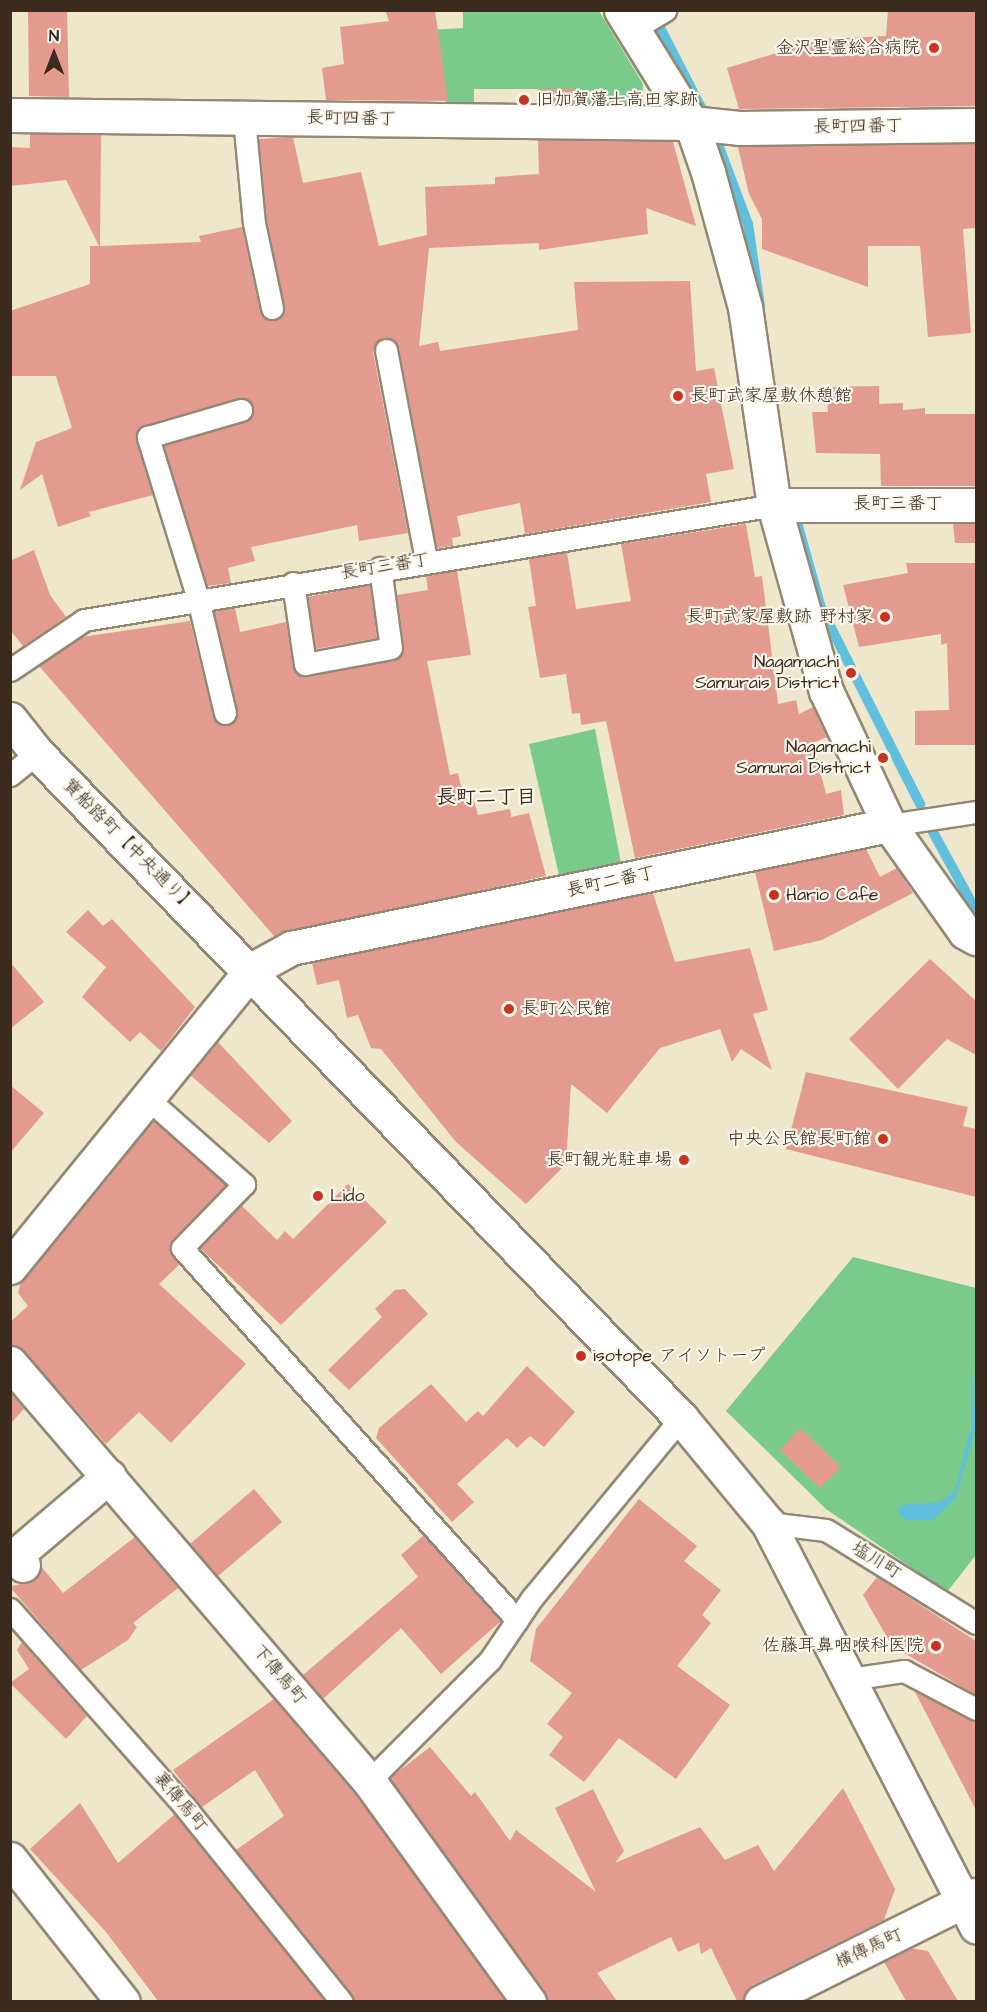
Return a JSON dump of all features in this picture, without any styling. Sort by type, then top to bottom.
[{"type":"street","points":[[627,20],[691,123],[745,307],[774,505],[826,691],[889,825],[965,932],[976,938]]},
{"type":"street","name":"長町四番丁","points":[[10,115],[691,123],[739,128],[976,125]]},
{"type":"street","name":"長町三番丁","points":[[774,505],[976,505]]},
{"type":"street","name":"寶船路町【中央通り】","points":[[10,719],[37,753],[251,970],[681,1418],[768,1523],[972,1909]]},
{"type":"street","name":"長町二番丁","points":[[251,970],[291,948],[889,825]]},
{"type":"street","points":[[10,1267],[251,970]]},
{"type":"street","name":"下傳馬町","points":[[10,1363],[369,1781],[530,2001]]},
{"type":"street","points":[[17,1571],[16,1555],[109,1476]]},
{"type":"street","points":[[10,1859],[123,2001]]},
{"type":"street","name":"横傳馬町","points":[[761,2001],[972,1909]]},
{"type":"lane","points":[[627,20],[665,12]]},
{"type":"lane","points":[[244,118],[254,223],[272,308]]},
{"type":"lane","points":[[386,350],[426,560]]},
{"type":"lane","points":[[225,713],[198,599],[148,438],[241,410]]},
{"type":"lane","name":"長町三番丁","points":[[10,670],[84,620],[426,560],[774,505]]},
{"type":"lane","points":[[293,583],[305,664],[391,648],[380,568]]},
{"type":"lane","points":[[10,775],[37,753]]},
{"type":"lane","name":"長町二番丁","points":[[889,825],[976,812]]},
{"type":"lane","points":[[147,1098],[244,1184],[182,1248],[517,1620]]},
{"type":"lane","points":[[369,1781],[490,1660],[517,1620],[681,1418]]},
{"type":"lane","name":"塩川町","points":[[768,1523],[826,1530],[976,1623]]},
{"type":"lane","name":"裏傳馬町","points":[[10,1609],[185,1807],[342,2001]]},
{"type":"lane","points":[[850,1679],[904,1671],[976,1709]]},
{"type":"green space","points":[[463,11],[599,11],[643,84],[642,102],[622,112],[575,112],[575,89],[474,89],[474,112],[447,113],[442,61],[413,31],[463,28]]},
{"type":"green space","points":[[595,729],[621,863],[559,875],[529,744]]},
{"type":"green space","points":[[853,1257],[976,1288],[976,1555],[947,1592],[826,1509],[726,1411]]},
{"type":"water","points":[[972,1369],[976,1428],[955,1499],[932,1520],[905,1520],[898,1511],[902,1505],[940,1502],[955,1491],[971,1427]]},
{"type":"building","points":[[28,10],[67,10],[69,97],[29,96]]},
{"type":"building","points":[[385,10],[435,10],[448,101],[326,100],[322,68],[344,64],[340,27],[389,21]]},
{"type":"building","points":[[888,10],[976,10],[976,106],[739,109],[727,68],[823,39],[886,36]]},
{"type":"building","points":[[538,89],[575,89],[575,103],[538,102]]},
{"type":"building","points":[[30,134],[101,135],[100,246],[201,242],[199,236],[242,227],[260,311],[274,321],[284,305],[267,221],[259,139],[293,137],[303,183],[361,172],[379,246],[427,235],[425,187],[495,184],[495,177],[539,174],[538,140],[673,142],[696,226],[646,208],[648,234],[539,250],[539,243],[429,248],[419,346],[438,342],[440,351],[578,330],[574,282],[690,281],[696,371],[714,368],[734,469],[706,474],[711,502],[525,534],[520,503],[457,516],[461,536],[452,538],[453,546],[437,548],[399,348],[384,337],[373,352],[408,533],[359,541],[357,525],[251,547],[255,561],[228,568],[231,583],[207,586],[164,446],[245,422],[253,407],[243,398],[139,428],[136,441],[153,495],[89,512],[91,516],[58,527],[42,474],[20,490],[36,442],[72,428],[56,376],[10,376],[10,311],[90,284],[90,246],[99,246],[66,180],[10,186],[10,147],[30,148]]},
{"type":"building","points":[[976,144],[976,228],[963,229],[971,333],[928,337],[920,246],[868,246],[868,287],[762,249],[762,219],[749,194],[738,147]]},
{"type":"building","points":[[879,386],[879,404],[903,403],[903,410],[925,408],[925,414],[976,414],[976,486],[881,486],[880,454],[816,453],[812,412],[828,412],[826,387]]},
{"type":"building","points":[[746,524],[755,577],[762,576],[778,704],[796,700],[799,714],[813,707],[827,737],[813,743],[826,794],[841,790],[844,815],[635,858],[606,721],[581,725],[580,713],[572,714],[566,674],[540,678],[528,607],[536,606],[529,559],[567,552],[576,609],[631,601],[621,544]]},
{"type":"building","points":[[953,524],[976,524],[976,543],[955,543]]},
{"type":"building","points":[[34,550],[50,595],[66,617],[23,646],[10,630],[10,561]]},
{"type":"building","points":[[906,563],[976,563],[976,745],[915,745],[915,711],[949,710],[947,643],[941,645],[941,634],[859,647],[843,585],[908,573]]},
{"type":"building","points":[[457,571],[471,655],[427,661],[450,775],[458,773],[464,799],[473,797],[478,815],[510,809],[511,817],[529,813],[546,876],[274,936],[39,666],[82,637],[190,621],[213,716],[228,725],[237,710],[214,611],[235,608],[240,632],[286,622],[293,666],[307,677],[399,658],[404,646],[397,595],[428,590],[426,576]]},
{"type":"building","points":[[370,585],[377,638],[316,649],[308,597]]},
{"type":"building","points":[[866,849],[880,877],[897,868],[913,893],[822,940],[774,951],[755,872]]},
{"type":"building","points":[[653,893],[675,962],[750,948],[768,1010],[753,1014],[772,1070],[741,1049],[732,1062],[720,1029],[660,1048],[607,1113],[571,1084],[566,1164],[526,1204],[456,1142],[381,1049],[371,1048],[358,1015],[347,1018],[339,980],[317,985],[312,963]]},
{"type":"building","points":[[88,910],[103,926],[112,919],[195,1007],[161,1051],[140,1032],[130,1042],[82,997],[106,967],[66,932]]},
{"type":"building","points":[[930,959],[976,1001],[976,1055],[947,1039],[898,1089],[849,1039]]},
{"type":"building","points":[[10,962],[44,1002],[10,1029]]},
{"type":"building","points":[[217,1041],[292,1121],[269,1143],[190,1075]]},
{"type":"building","name":"中央公民館長町館","points":[[806,1072],[968,1107],[963,1126],[976,1129],[976,1197],[786,1149]]},
{"type":"building","points":[[10,1085],[44,1113],[10,1153]]},
{"type":"building","points":[[153,1120],[226,1185],[172,1240],[170,1251],[180,1264],[159,1284],[246,1364],[171,1443],[139,1412],[106,1444],[24,1351],[10,1345],[10,1322],[28,1306],[18,1293],[21,1282]]},
{"type":"building","points":[[348,1184],[387,1222],[281,1325],[200,1248],[241,1205],[277,1240],[285,1231],[293,1239]]},
{"type":"building","points":[[405,1289],[428,1314],[349,1390],[328,1370],[382,1317],[375,1309],[395,1290]]},
{"type":"building","points":[[527,1366],[575,1412],[544,1447],[530,1436],[517,1448],[507,1438],[457,1484],[474,1502],[452,1522],[376,1438],[379,1428],[431,1384],[466,1422],[478,1411],[483,1416]]},
{"type":"building","points":[[10,1392],[24,1409],[10,1424]]},
{"type":"building","points":[[800,1428],[841,1467],[820,1488],[780,1450]]},
{"type":"building","points":[[254,1489],[282,1522],[218,1576],[190,1544]]},
{"type":"building","points":[[639,1499],[697,1546],[684,1561],[721,1590],[702,1615],[711,1623],[677,1666],[730,1705],[676,1779],[619,1738],[584,1782],[549,1755],[563,1737],[547,1724],[572,1693],[530,1661],[536,1629]]},
{"type":"building","points":[[424,1535],[501,1621],[441,1674],[401,1628],[323,1699],[303,1675],[418,1577],[401,1555]]},
{"type":"building","points":[[135,1537],[178,1588],[133,1623],[137,1627],[128,1640],[81,1670],[10,1587],[34,1580],[41,1566],[63,1593]]},
{"type":"building","name":"佐藤耳鼻咽喉科医院","points":[[877,1577],[976,1641],[976,1695],[892,1646],[863,1595]]},
{"type":"building","points":[[22,1642],[87,1716],[66,1739],[10,1683],[29,1669],[17,1650]]},
{"type":"building","points":[[915,1692],[976,1722],[976,1810]]},
{"type":"building","points":[[274,1699],[360,1800],[505,2001],[355,2001],[236,1850],[284,1816],[255,1770],[202,1807],[173,1770]]},
{"type":"building","points":[[430,1747],[471,1796],[475,1792],[510,1841],[516,1830],[596,1892],[555,1808],[593,1789],[624,1851],[615,1863],[700,1827],[725,1860],[758,1845],[774,1871],[843,1788],[895,1889],[884,1920],[753,1985],[742,2001],[737,2001],[711,1948],[701,1954],[699,1943],[678,1952],[671,1937],[597,1973],[617,2001],[548,2001],[390,1778]]},
{"type":"building","points":[[80,1803],[118,1863],[175,1814],[325,2001],[158,2001],[106,1932],[30,1849]]},
{"type":"building","points":[[911,1948],[928,1951],[958,2001],[906,2001],[884,1962]]},
{"type":"waterway","points":[[653,14],[706,117]]},
{"type":"waterway","points":[[713,131],[748,224],[760,306]]},
{"type":"waterway","points":[[793,508],[821,608],[920,804]]},
{"type":"waterway","points":[[933,832],[976,911]]},
{"type":"place","name":"金沢聖霊総合病院","points":[[934,48]]},
{"type":"place","name":"旧加賀藩士高田家跡","points":[[524,100]]},
{"type":"place","name":"長町武家屋敷休憩館","points":[[678,396]]},
{"type":"place","name":"長町武家屋敷跡 野村家","points":[[885,617]]},
{"type":"place","name":"Nagamachi Samurais District","points":[[851,673]]},
{"type":"place","name":"Nagamachi Samurai District","points":[[883,758]]},
{"type":"place","name":"Hario Cafe","points":[[774,895]]},
{"type":"place","name":"長町公民館","points":[[509,1009]]},
{"type":"place","name":"中央公民館長町館","points":[[883,1139]]},
{"type":"place","name":"長町観光駐車場","points":[[684,1160]]},
{"type":"place","name":"Lido","points":[[318,1196]]},
{"type":"place","name":"isotope アイソトープ","points":[[581,1356]]},
{"type":"place","name":"佐藤耳鼻咽喉科医院","points":[[936,1646]]},
{"type":"district","name":"長町二丁目","points":[[486,797]]}]
